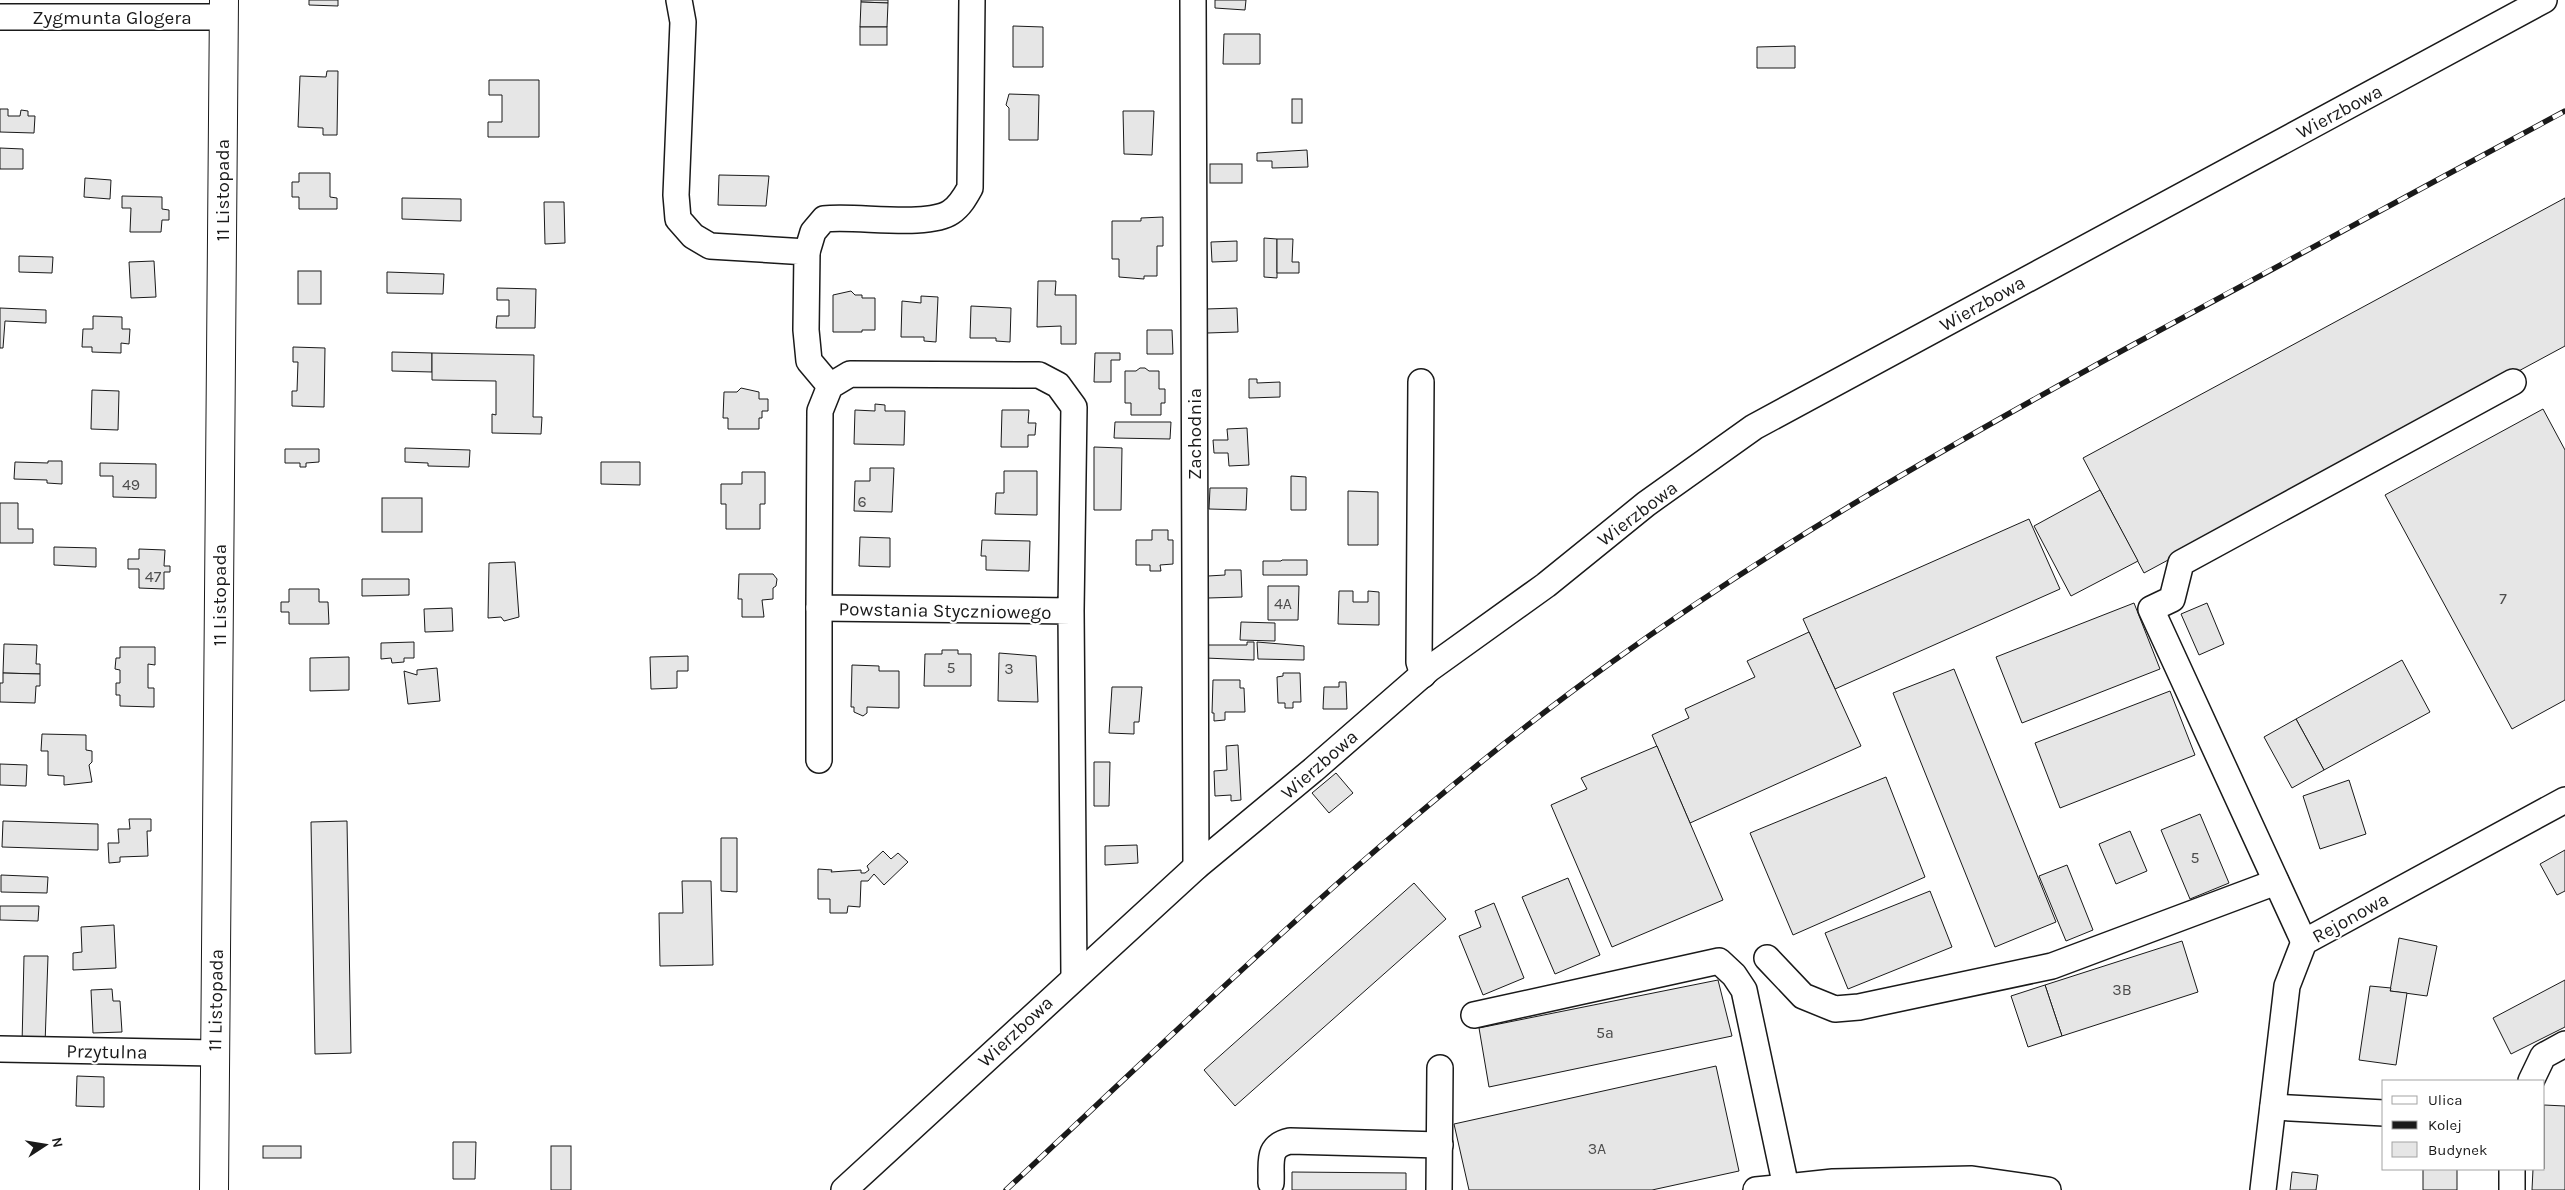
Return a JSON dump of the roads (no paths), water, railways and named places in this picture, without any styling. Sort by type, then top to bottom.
[{"type":"main road","name":"11 Listopada","points":[[214,1190],[224,8]]},
{"type":"street","points":[[679,0],[682,22],[676,195],[678,219],[693,236],[710,246],[807,252]]},
{"type":"street","points":[[830,386],[809,361],[806,330],[807,252],[813,232],[824,219],[841,217],[933,220],[950,213],[961,203],[970,188],[972,0]]},
{"type":"street","name":"Zachodnia","points":[[1193,0],[1196,868]]},
{"type":"street","name":"Wierzbowa","points":[[844,1190],[1074,977],[1196,868],[1314,770],[1422,675],[1546,584],[1646,504],[1754,427],[2544,0]]},
{"type":"street","name":"Zygmunta Glogera","points":[[0,17],[224,8]]},
{"type":"street","name":"Powstania Styczniowego","points":[[1071,611],[818,608],[820,411],[830,386],[850,374],[1040,376],[1058,385],[1074,407],[1071,611],[1074,977]]},
{"type":"street","points":[[1421,382],[1419,662],[1422,675]]},
{"type":"street","points":[[2304,942],[2151,609],[2172,599],[2181,563],[2513,382]]},
{"type":"street","points":[[818,608],[819,760]]},
{"type":"street","name":"Rejonowa","points":[[2263,1190],[2287,986],[2304,942],[2565,800]]},
{"type":"street","points":[[1766,958],[1803,996],[1835,1009],[1859,1007],[2052,966],[2276,882]]},
{"type":"street","points":[[1474,1015],[1719,961],[1734,975],[1744,990],[1786,1187]]},
{"type":"street","points":[[2531,1080],[2543,1056],[2565,1044]]},
{"type":"street","name":"Przytulna","points":[[0,1049],[215,1053]]},
{"type":"street","points":[[1439,1190],[1440,1068]]},
{"type":"street","points":[[2273,1107],[2382,1113]]},
{"type":"street","points":[[1271,1183],[1273,1151],[1279,1143],[1290,1141],[1440,1145]]},
{"type":"street","points":[[2512,1170],[2512,1190]]},
{"type":"street","points":[[1756,1190],[1972,1178],[2048,1190]]},
{"type":"railway","points":[[1006,1190],[1226,984],[1376,850],[1531,722],[1674,619],[1800,536],[1995,421],[2565,111]]}]
